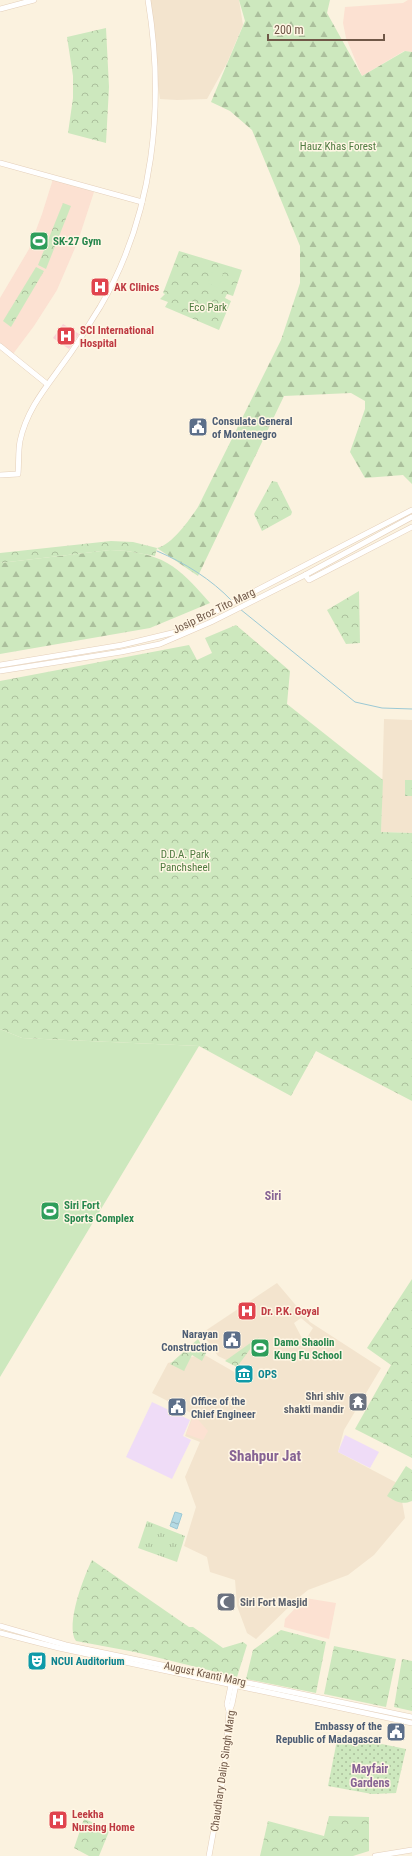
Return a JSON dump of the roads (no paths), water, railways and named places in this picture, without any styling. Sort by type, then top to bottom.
[{"type":"main road","points":[[0,9],[34,0]]},
{"type":"main road","points":[[0,475],[18,475],[20,442],[33,406],[84,333],[107,293],[127,249],[142,202],[150,157],[156,101],[152,25],[148,0]]},
{"type":"main road","points":[[0,162],[142,202]]},
{"type":"main road","points":[[0,346],[47,384]]},
{"type":"main road","name":"Josip Broz Tito Marg","points":[[0,665],[122,645],[176,632],[412,510]]},
{"type":"main road","name":"Josip Broz Tito Marg","points":[[0,671],[121,652],[160,644],[196,629],[305,575],[412,518]]},
{"type":"main road","points":[[305,575],[309,580],[412,527]]},
{"type":"main road","name":"August Kranti Marg","points":[[0,1626],[66,1645],[412,1723]]},
{"type":"main road","name":"August Kranti Marg","points":[[0,1633],[59,1648],[234,1684],[412,1717]]},
{"type":"main road","name":"Chaudhary Dalip Singh Marg","points":[[210,1856],[224,1780],[229,1712],[228,1704],[234,1684]]},
{"type":"main road","points":[[375,1856],[412,1850]]},
{"type":"water","points":[[175,1512],[182,1514],[177,1529],[170,1526]]},
{"type":"waterway","points":[[157,551],[197,572],[232,601]]},
{"type":"waterway","points":[[240,609],[355,702],[382,708],[412,709]]},
{"type":"place","name":"SK-27 Gym","points":[[39,241]]},
{"type":"place","name":"AK Clinics","points":[[100,287]]},
{"type":"place","name":"SCI International Hospital","points":[[66,336]]},
{"type":"place","name":"Consulate General of Montenegro","points":[[198,427]]},
{"type":"place","name":"Siri Fort Sports Complex","points":[[50,1211]]},
{"type":"place","name":"Dr. P.K. Goyal","points":[[247,1311]]},
{"type":"place","name":"Narayan Construction","points":[[232,1340]]},
{"type":"place","name":"Damo Shaolin Kung Fu School","points":[[260,1348]]},
{"type":"place","name":"OPS","points":[[244,1374]]},
{"type":"place","name":"Shri shiv shakti mandir","points":[[358,1402]]},
{"type":"place","name":"Office of the Chief Engineer","points":[[177,1407]]},
{"type":"place","name":"Siri Fort Masjid","points":[[226,1602]]},
{"type":"place","name":"NCUI Auditorium","points":[[37,1661]]},
{"type":"place","name":"Embassy of the Republic of Madagascar","points":[[396,1732]]},
{"type":"place","name":"Leekha Nursing Home","points":[[58,1820]]},
{"type":"district","name":"Siri","points":[[273,1196]]},
{"type":"district","name":"Shahpur Jat","points":[[265,1456]]},
{"type":"district","name":"Mayfair Gardens","points":[[370,1776]]},
{"type":"park label","name":"Hauz Khas Forest","points":[[338,146]]},
{"type":"park label","name":"Eco Park","points":[[208,307]]},
{"type":"park label","name":"D.D.A. Park Panchsheel","points":[[185,860]]}]
